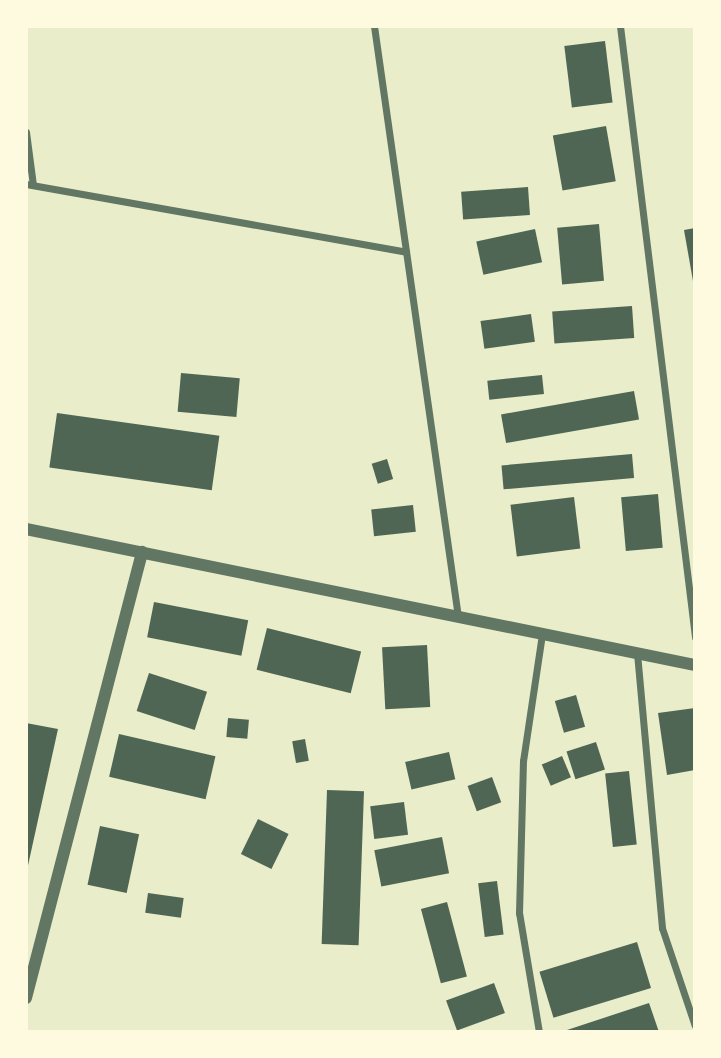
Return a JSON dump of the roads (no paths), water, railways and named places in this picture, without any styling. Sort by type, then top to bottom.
[{"type":"street","points":[[374,26],[458,617]]},
{"type":"street","points":[[620,26],[695,637]]},
{"type":"street","points":[[26,132],[30,184],[406,252]]},
{"type":"street","points":[[26,529],[695,665]]},
{"type":"street","points":[[26,998],[142,552]]},
{"type":"street","points":[[538,1032],[519,913],[523,761],[542,634]]},
{"type":"street","points":[[637,653],[662,928],[695,1026]]}]
